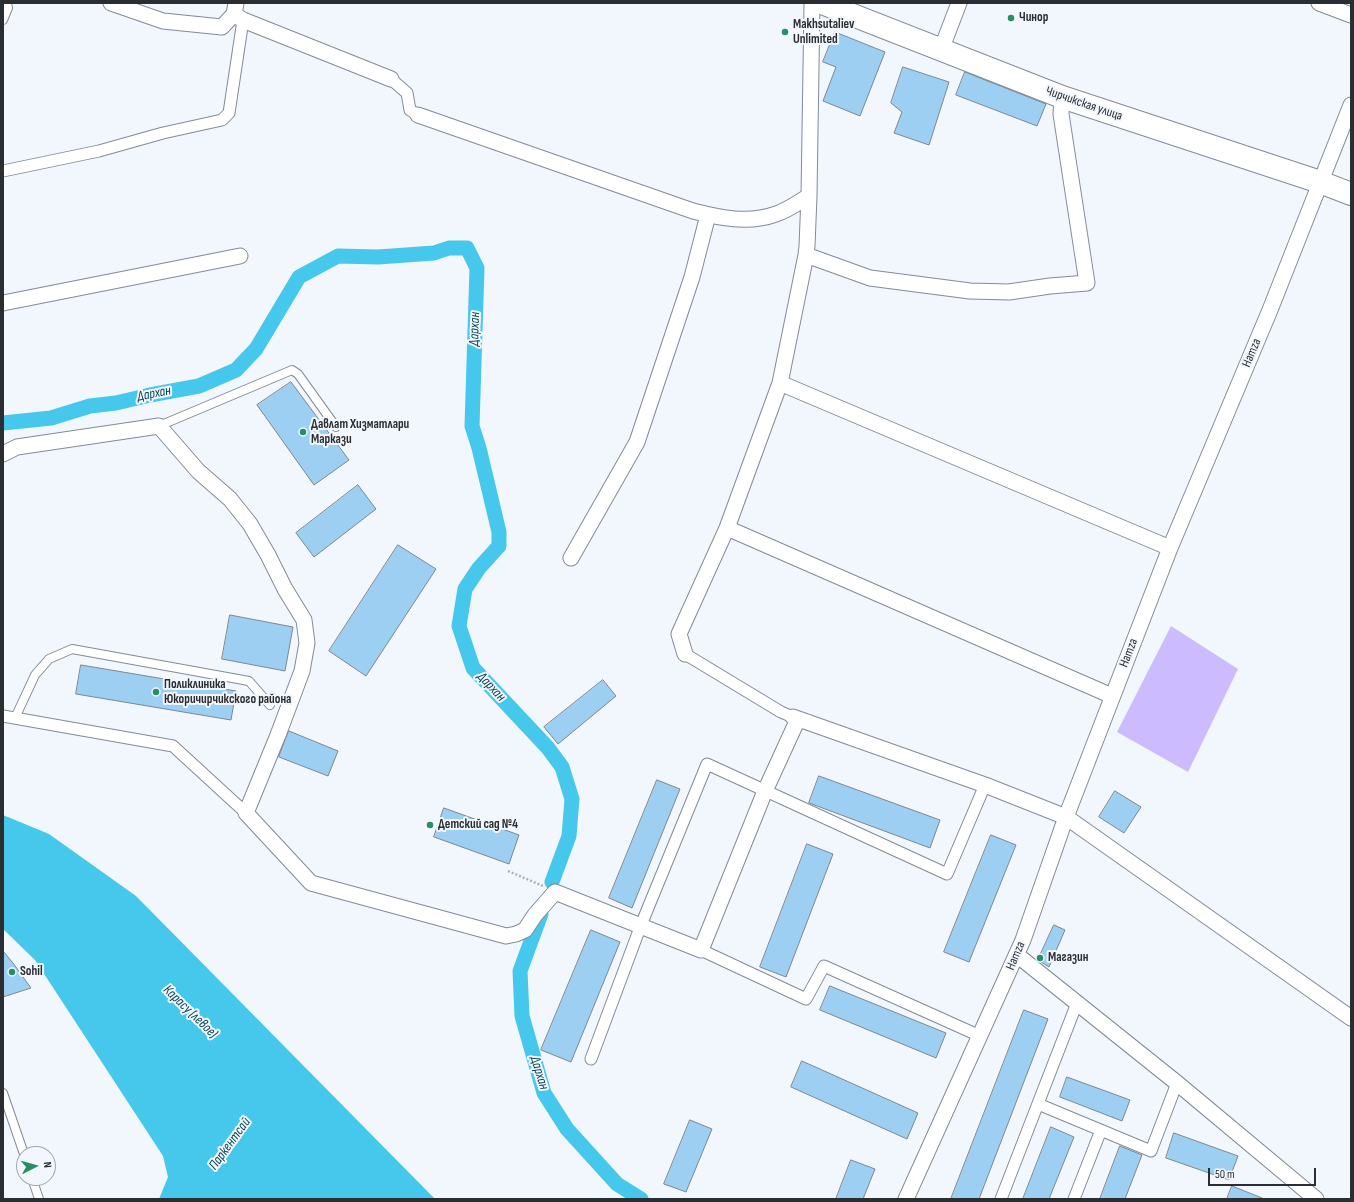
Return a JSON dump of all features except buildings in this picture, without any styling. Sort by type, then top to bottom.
[{"type":"main road","name":"Чирчикская улица","points":[[822,3],[1062,97],[1320,182],[1351,194]]},
{"type":"street","points":[[111,3],[163,21],[222,27],[238,12]]},
{"type":"street","points":[[812,3],[809,196],[806,256],[780,383],[727,528],[679,634],[685,654],[781,712],[795,718],[985,786],[1066,817],[1349,1015]]},
{"type":"street","points":[[941,50],[959,3]]},
{"type":"street","points":[[1319,3],[1351,14]]},
{"type":"street","points":[[238,12],[391,79],[407,93],[410,110],[418,116],[686,209],[708,215],[736,219],[761,219],[778,214],[809,196]]},
{"type":"street","points":[[3,171],[99,151],[163,133],[222,120],[229,113],[238,12]]},
{"type":"street","points":[[806,256],[870,278],[970,291],[1009,292],[1050,286],[1087,283],[1061,114],[1062,97]]},
{"type":"street","name":"Hamza","points":[[906,1199],[1017,955],[1066,817],[1170,548],[1270,310],[1351,106]]},
{"type":"street","points":[[571,558],[637,442],[692,277],[708,215]]},
{"type":"street","points":[[3,304],[240,256]]},
{"type":"street","points":[[780,383],[1170,548]]},
{"type":"street","points":[[3,454],[17,447],[159,426],[198,471],[230,499],[250,524],[285,589],[304,620],[307,643],[302,671],[246,814]]},
{"type":"street","points":[[727,528],[1112,696]]},
{"type":"street","points":[[3,716],[173,746],[246,814],[311,883],[506,936],[525,930],[535,915],[555,892],[701,950],[806,999],[824,966],[980,1036]]},
{"type":"street","points":[[701,950],[795,718]]},
{"type":"street","points":[[591,1059],[641,925],[708,764],[947,874],[985,786]]},
{"type":"street","points":[[1017,955],[1176,1083],[1316,1199]]},
{"type":"street","points":[[1001,1199],[1077,1003]]},
{"type":"street","points":[[1038,1104],[1151,1151],[1176,1083]]},
{"type":"street","points":[[1074,1199],[1101,1130]]},
{"type":"lane","points":[[3,20],[8,8],[7,3]]},
{"type":"lane","points":[[159,426],[292,370],[298,374],[336,427]]},
{"type":"lane","points":[[15,718],[34,675],[49,659],[72,649],[249,681],[270,705]]},
{"type":"lane","points":[[3,1093],[21,1146]]},
{"type":"lane","points":[[35,1186],[39,1199]]},
{"type":"path","points":[[508,871],[555,892]]},
{"type":"shaded area","points":[[1171,626],[1238,669],[1188,772],[1117,732]]},
{"type":"water","points":[[3,815],[49,834],[136,896],[435,1199],[159,1199],[168,1177],[163,1156],[35,960],[3,929]]},
{"type":"waterway","name":"Дархан","points":[[3,423],[51,418],[90,406],[116,403],[199,386],[236,370],[256,349],[299,277],[338,256],[378,257],[434,253],[449,248],[467,248],[477,268],[472,426],[479,448],[499,532],[499,546],[479,568],[465,589],[459,626],[473,668],[548,748],[562,767],[572,799],[569,836],[552,882]]},
{"type":"waterway","name":"Дархан","points":[[541,914],[520,971],[522,1016],[544,1093],[567,1129],[617,1184],[641,1199]]},
{"type":"place","name":"Чинор","points":[[1011,18]]},
{"type":"place","name":"Makhsutaliev Unlimited","points":[[785,32]]},
{"type":"place","name":"Давлат Хизматлари Маркази","points":[[303,432]]},
{"type":"place","name":"Поликлиника Юкоричирчикского района","points":[[156,692]]},
{"type":"place","name":"Детский сад №4","points":[[430,825]]},
{"type":"place","name":"Магазин","points":[[1040,958]]},
{"type":"place","name":"Sohil","points":[[12,972]]},
{"type":"water label","name":"Карасу (левое)","points":[[190,1012]]},
{"type":"water label","name":"Паркентсай","points":[[230,1144]]}]
